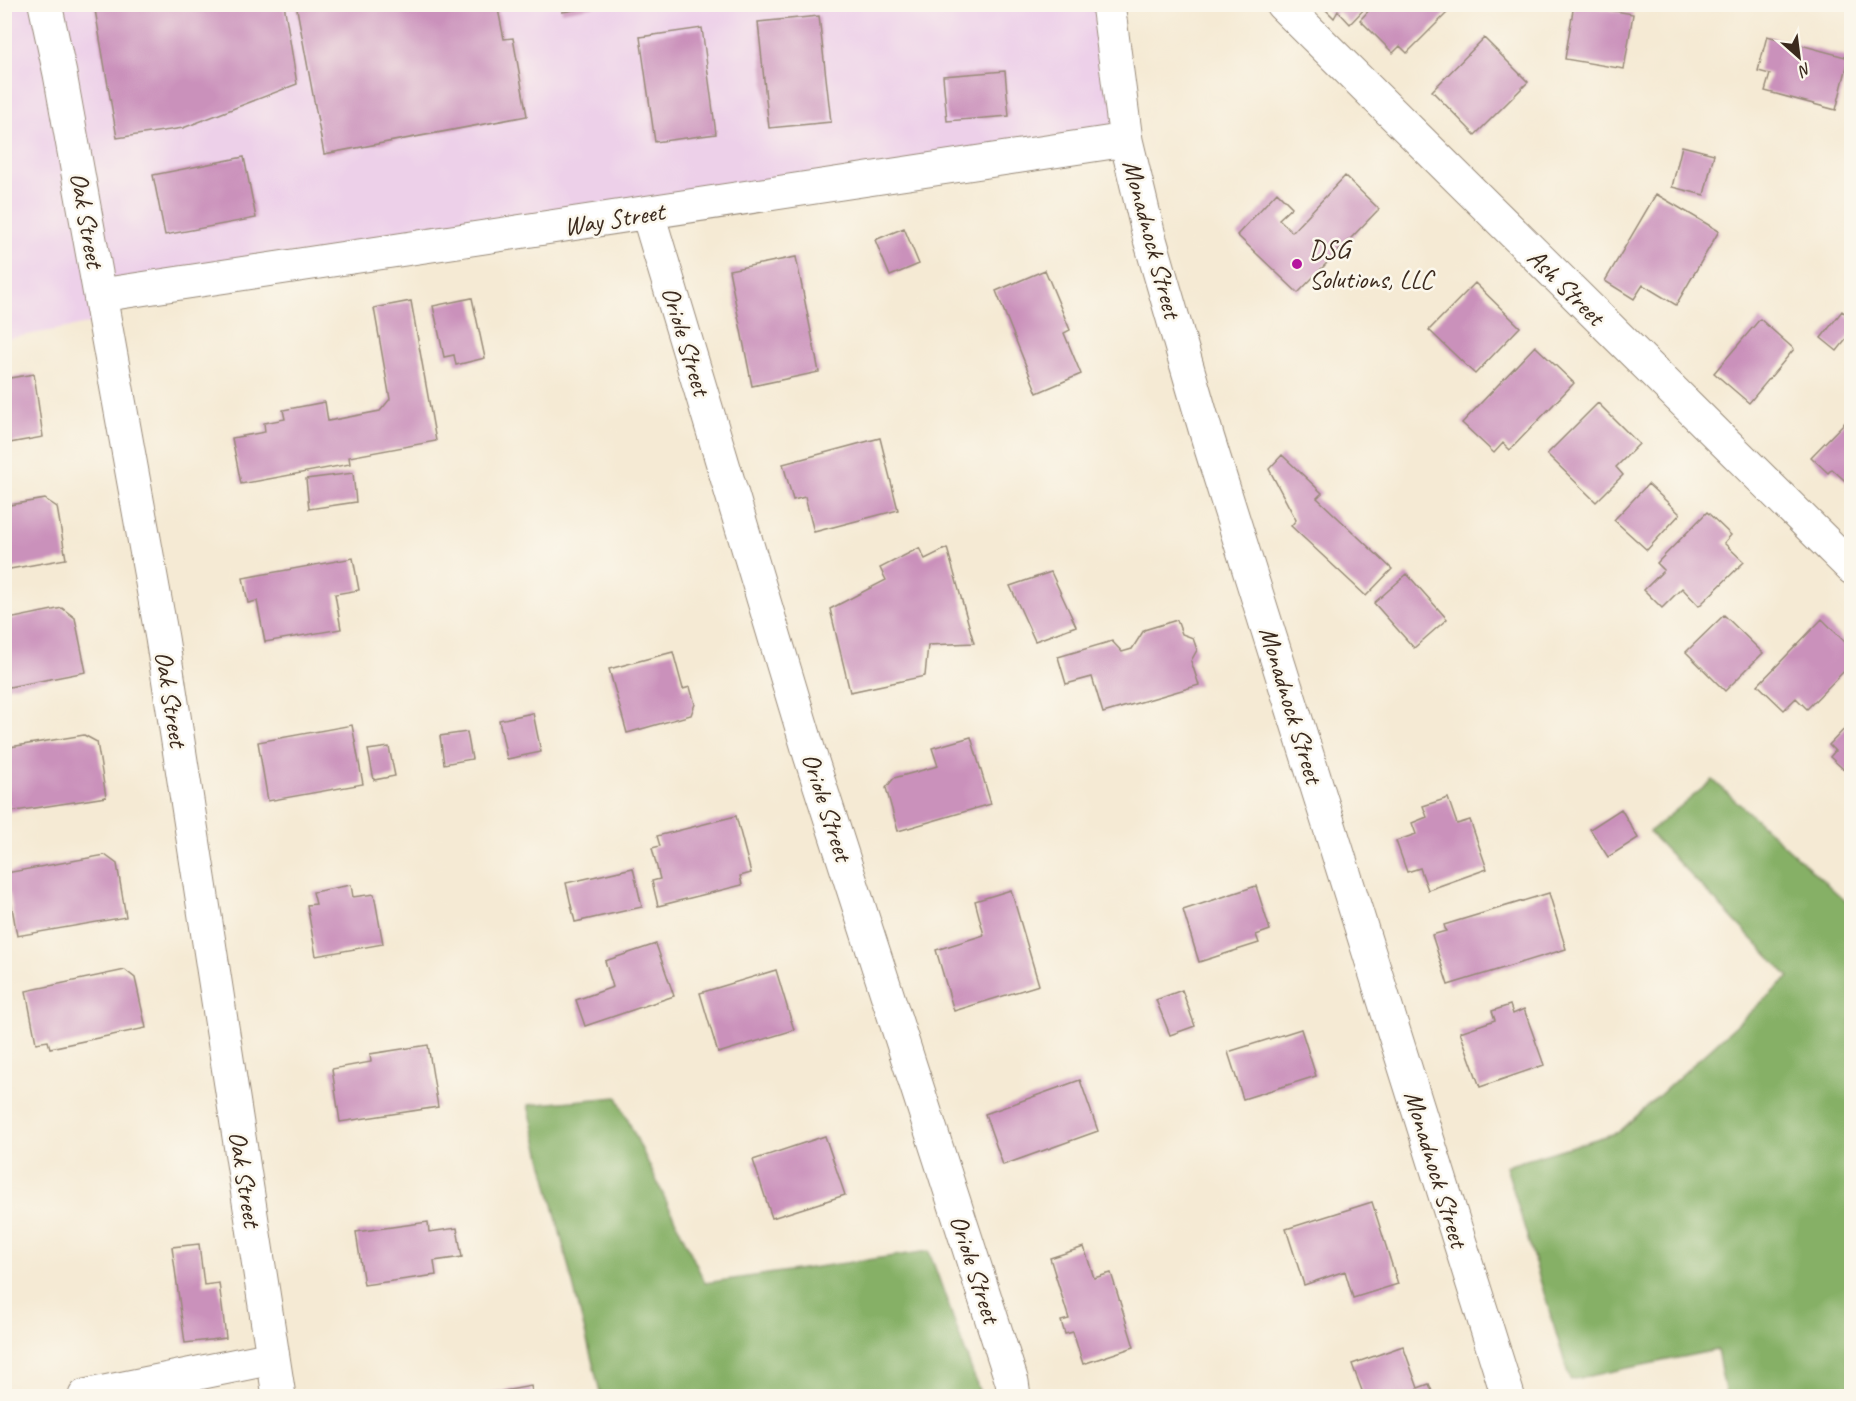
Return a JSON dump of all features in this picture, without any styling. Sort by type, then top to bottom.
[{"type":"street","name":"Oak Street","points":[[45,4],[101,295],[162,638],[279,1396]]},
{"type":"street","name":"Monadnock Street","points":[[1108,4],[1126,140],[1149,236],[1208,439],[1509,1396]]},
{"type":"street","name":"Ash Street","points":[[1282,4],[1851,568]]},
{"type":"street","name":"Way Street","points":[[101,295],[1126,140]]},
{"type":"street","name":"Oriole Street","points":[[648,214],[810,754],[1014,1396]]},
{"type":"street","points":[[85,1396],[272,1358]]},
{"type":"shaded area","points":[[5,5],[1108,5],[1126,140],[101,295],[105,321],[5,339]]},
{"type":"green space","points":[[1713,780],[1851,906],[1851,1396],[1726,1396],[1717,1350],[1570,1380],[1506,1166],[1619,1132],[1789,977],[1649,832]]},
{"type":"green space","points":[[617,1097],[705,1283],[929,1251],[981,1396],[601,1396],[528,1105]]},
{"type":"building","points":[[94,4],[284,4],[297,84],[183,128],[117,138]]},
{"type":"building","points":[[296,4],[497,4],[504,39],[513,38],[527,116],[324,154]]},
{"type":"building","points":[[561,4],[596,4],[596,6],[562,12]]},
{"type":"building","points":[[1320,4],[1369,4],[1350,24],[1338,11],[1334,18]]},
{"type":"building","points":[[1375,4],[1449,4],[1452,8],[1407,53],[1400,46],[1393,53],[1360,20]]},
{"type":"building","points":[[1574,4],[1633,14],[1624,69],[1565,59]]},
{"type":"building","points":[[819,16],[831,122],[769,128],[758,22]]},
{"type":"building","points":[[702,28],[716,134],[655,142],[640,37]]},
{"type":"building","points":[[1767,36],[1849,58],[1836,110],[1765,91],[1770,74],[1758,71]]},
{"type":"building","points":[[1484,38],[1528,82],[1475,135],[1432,91]]},
{"type":"building","points":[[1005,71],[1009,116],[947,121],[943,76]]},
{"type":"building","points":[[1682,146],[1714,154],[1704,195],[1672,187]]},
{"type":"building","points":[[244,157],[256,218],[165,235],[153,175]]},
{"type":"building","name":"DSG Solutions, LLC","points":[[1345,176],[1379,209],[1298,293],[1237,235],[1277,192],[1292,207],[1279,219],[1292,232]]},
{"type":"building","points":[[1656,194],[1719,231],[1676,305],[1643,285],[1634,299],[1605,281]]},
{"type":"building","points":[[904,228],[919,264],[890,276],[875,240]]},
{"type":"building","points":[[796,257],[819,372],[752,386],[729,270]]},
{"type":"building","points":[[1045,270],[1070,330],[1064,333],[1081,374],[1037,393],[996,291]]},
{"type":"building","points":[[1475,283],[1520,327],[1475,374],[1429,330]]},
{"type":"building","points":[[472,298],[485,358],[456,365],[454,355],[444,357],[433,306]]},
{"type":"building","points":[[411,301],[436,441],[349,457],[350,464],[241,484],[232,438],[265,432],[264,423],[285,419],[283,410],[325,402],[328,421],[380,411],[390,399],[374,308]]},
{"type":"building","points":[[1842,311],[1852,319],[1852,332],[1837,351],[1821,338]]},
{"type":"building","points":[[1760,319],[1794,349],[1749,403],[1714,373]]},
{"type":"building","points":[[1535,346],[1574,383],[1510,450],[1503,443],[1494,453],[1462,423]]},
{"type":"building","points":[[34,374],[43,437],[4,444],[4,379]]},
{"type":"building","points":[[1598,403],[1639,444],[1616,467],[1623,475],[1596,502],[1547,454]]},
{"type":"building","points":[[1852,415],[1852,487],[1832,469],[1828,473],[1811,457]]},
{"type":"building","points":[[880,438],[898,510],[814,532],[805,497],[793,500],[783,464]]},
{"type":"building","points":[[1282,455],[1322,493],[1317,498],[1392,569],[1366,596],[1291,526],[1296,520],[1269,469]]},
{"type":"building","points":[[353,473],[356,502],[309,509],[306,479]]},
{"type":"building","points":[[1648,484],[1680,514],[1647,550],[1614,520]]},
{"type":"building","points":[[45,499],[57,507],[66,559],[4,570],[4,506]]},
{"type":"building","points":[[1707,512],[1731,535],[1724,543],[1744,562],[1699,606],[1682,588],[1662,608],[1644,590],[1664,570],[1657,563]]},
{"type":"building","points":[[919,548],[925,559],[947,548],[974,643],[928,645],[925,676],[850,692],[830,609],[886,580],[880,568]]},
{"type":"building","points":[[353,558],[359,590],[335,594],[341,629],[265,642],[257,601],[248,603],[243,578]]},
{"type":"building","points":[[1051,572],[1076,626],[1035,641],[1010,586]]},
{"type":"building","points":[[1407,574],[1447,619],[1414,648],[1374,603]]},
{"type":"building","points":[[62,608],[75,618],[86,672],[4,688],[4,620]]},
{"type":"building","points":[[1724,615],[1763,653],[1725,691],[1686,652]]},
{"type":"building","points":[[1822,619],[1852,649],[1852,663],[1807,709],[1796,698],[1784,710],[1758,685]]},
{"type":"building","points":[[1177,620],[1182,634],[1193,638],[1197,650],[1191,661],[1199,685],[1103,713],[1092,677],[1066,684],[1058,657],[1112,641],[1122,652],[1132,649],[1144,630]]},
{"type":"building","points":[[673,652],[683,689],[690,687],[695,704],[691,715],[627,733],[609,669]]},
{"type":"building","points":[[533,713],[541,752],[507,759],[499,720]]},
{"type":"building","points":[[1852,721],[1852,777],[1830,757],[1835,751],[1829,745]]},
{"type":"building","points":[[352,725],[363,784],[268,801],[258,742]]},
{"type":"building","points":[[467,732],[472,759],[444,764],[440,736]]},
{"type":"building","points":[[84,735],[97,742],[106,797],[9,812],[9,805],[4,806],[4,748]]},
{"type":"building","points":[[971,737],[991,804],[898,831],[886,788],[894,778],[938,766],[932,748]]},
{"type":"building","points":[[389,747],[395,776],[374,780],[368,750]]},
{"type":"building","points":[[1448,798],[1457,824],[1470,820],[1487,869],[1428,890],[1420,868],[1407,872],[1396,841],[1416,834],[1412,823],[1427,817],[1423,806]]},
{"type":"building","points":[[1621,809],[1638,838],[1608,857],[1590,829]]},
{"type":"building","points":[[736,816],[751,873],[740,876],[742,885],[658,906],[652,881],[660,879],[652,848],[660,846],[657,836]]},
{"type":"building","points":[[105,855],[117,864],[126,917],[17,936],[6,873]]},
{"type":"building","points":[[633,868],[642,907],[575,922],[566,883]]},
{"type":"building","points":[[351,885],[353,897],[374,894],[383,944],[316,956],[307,905],[316,904],[313,892]]},
{"type":"building","points":[[1256,886],[1270,930],[1256,935],[1259,943],[1199,962],[1183,910]]},
{"type":"building","points":[[1011,890],[1039,985],[954,1011],[936,950],[984,935],[975,901]]},
{"type":"building","points":[[1549,893],[1566,949],[1448,985],[1432,935],[1446,931],[1444,925]]},
{"type":"building","points":[[656,944],[674,996],[585,1026],[576,1000],[613,987],[605,961]]},
{"type":"building","points":[[125,970],[135,978],[146,1028],[50,1048],[48,1041],[36,1043],[26,991]]},
{"type":"building","points":[[776,970],[794,1030],[718,1053],[700,993]]},
{"type":"building","points":[[1182,990],[1195,1026],[1170,1035],[1156,1000]]},
{"type":"building","points":[[1510,1005],[1513,1014],[1524,1009],[1544,1065],[1480,1087],[1460,1032],[1495,1020],[1492,1011]]},
{"type":"building","points":[[1301,1029],[1316,1076],[1243,1099],[1228,1052]]},
{"type":"building","points":[[428,1045],[438,1107],[340,1122],[332,1069],[371,1062],[370,1054]]},
{"type":"building","points":[[1080,1080],[1098,1131],[1003,1165],[985,1114]]},
{"type":"building","points":[[825,1136],[845,1195],[772,1218],[753,1160]]},
{"type":"building","points":[[1372,1202],[1398,1284],[1353,1298],[1345,1271],[1304,1285],[1286,1229]]},
{"type":"building","points":[[428,1222],[429,1232],[457,1228],[462,1257],[434,1261],[436,1275],[364,1285],[356,1232]]},
{"type":"building","points":[[199,1244],[204,1285],[219,1283],[226,1338],[185,1343],[172,1247]]},
{"type":"building","points":[[1084,1247],[1094,1278],[1111,1273],[1134,1347],[1083,1364],[1073,1332],[1065,1334],[1061,1321],[1069,1319],[1050,1258]]},
{"type":"building","points":[[1403,1346],[1418,1388],[1429,1384],[1434,1396],[1364,1396],[1352,1364]]},
{"type":"building","points":[[531,1386],[533,1396],[482,1396],[482,1395]]},
{"type":"place","name":"DSG Solutions, LLC","points":[[1297,264]]}]
